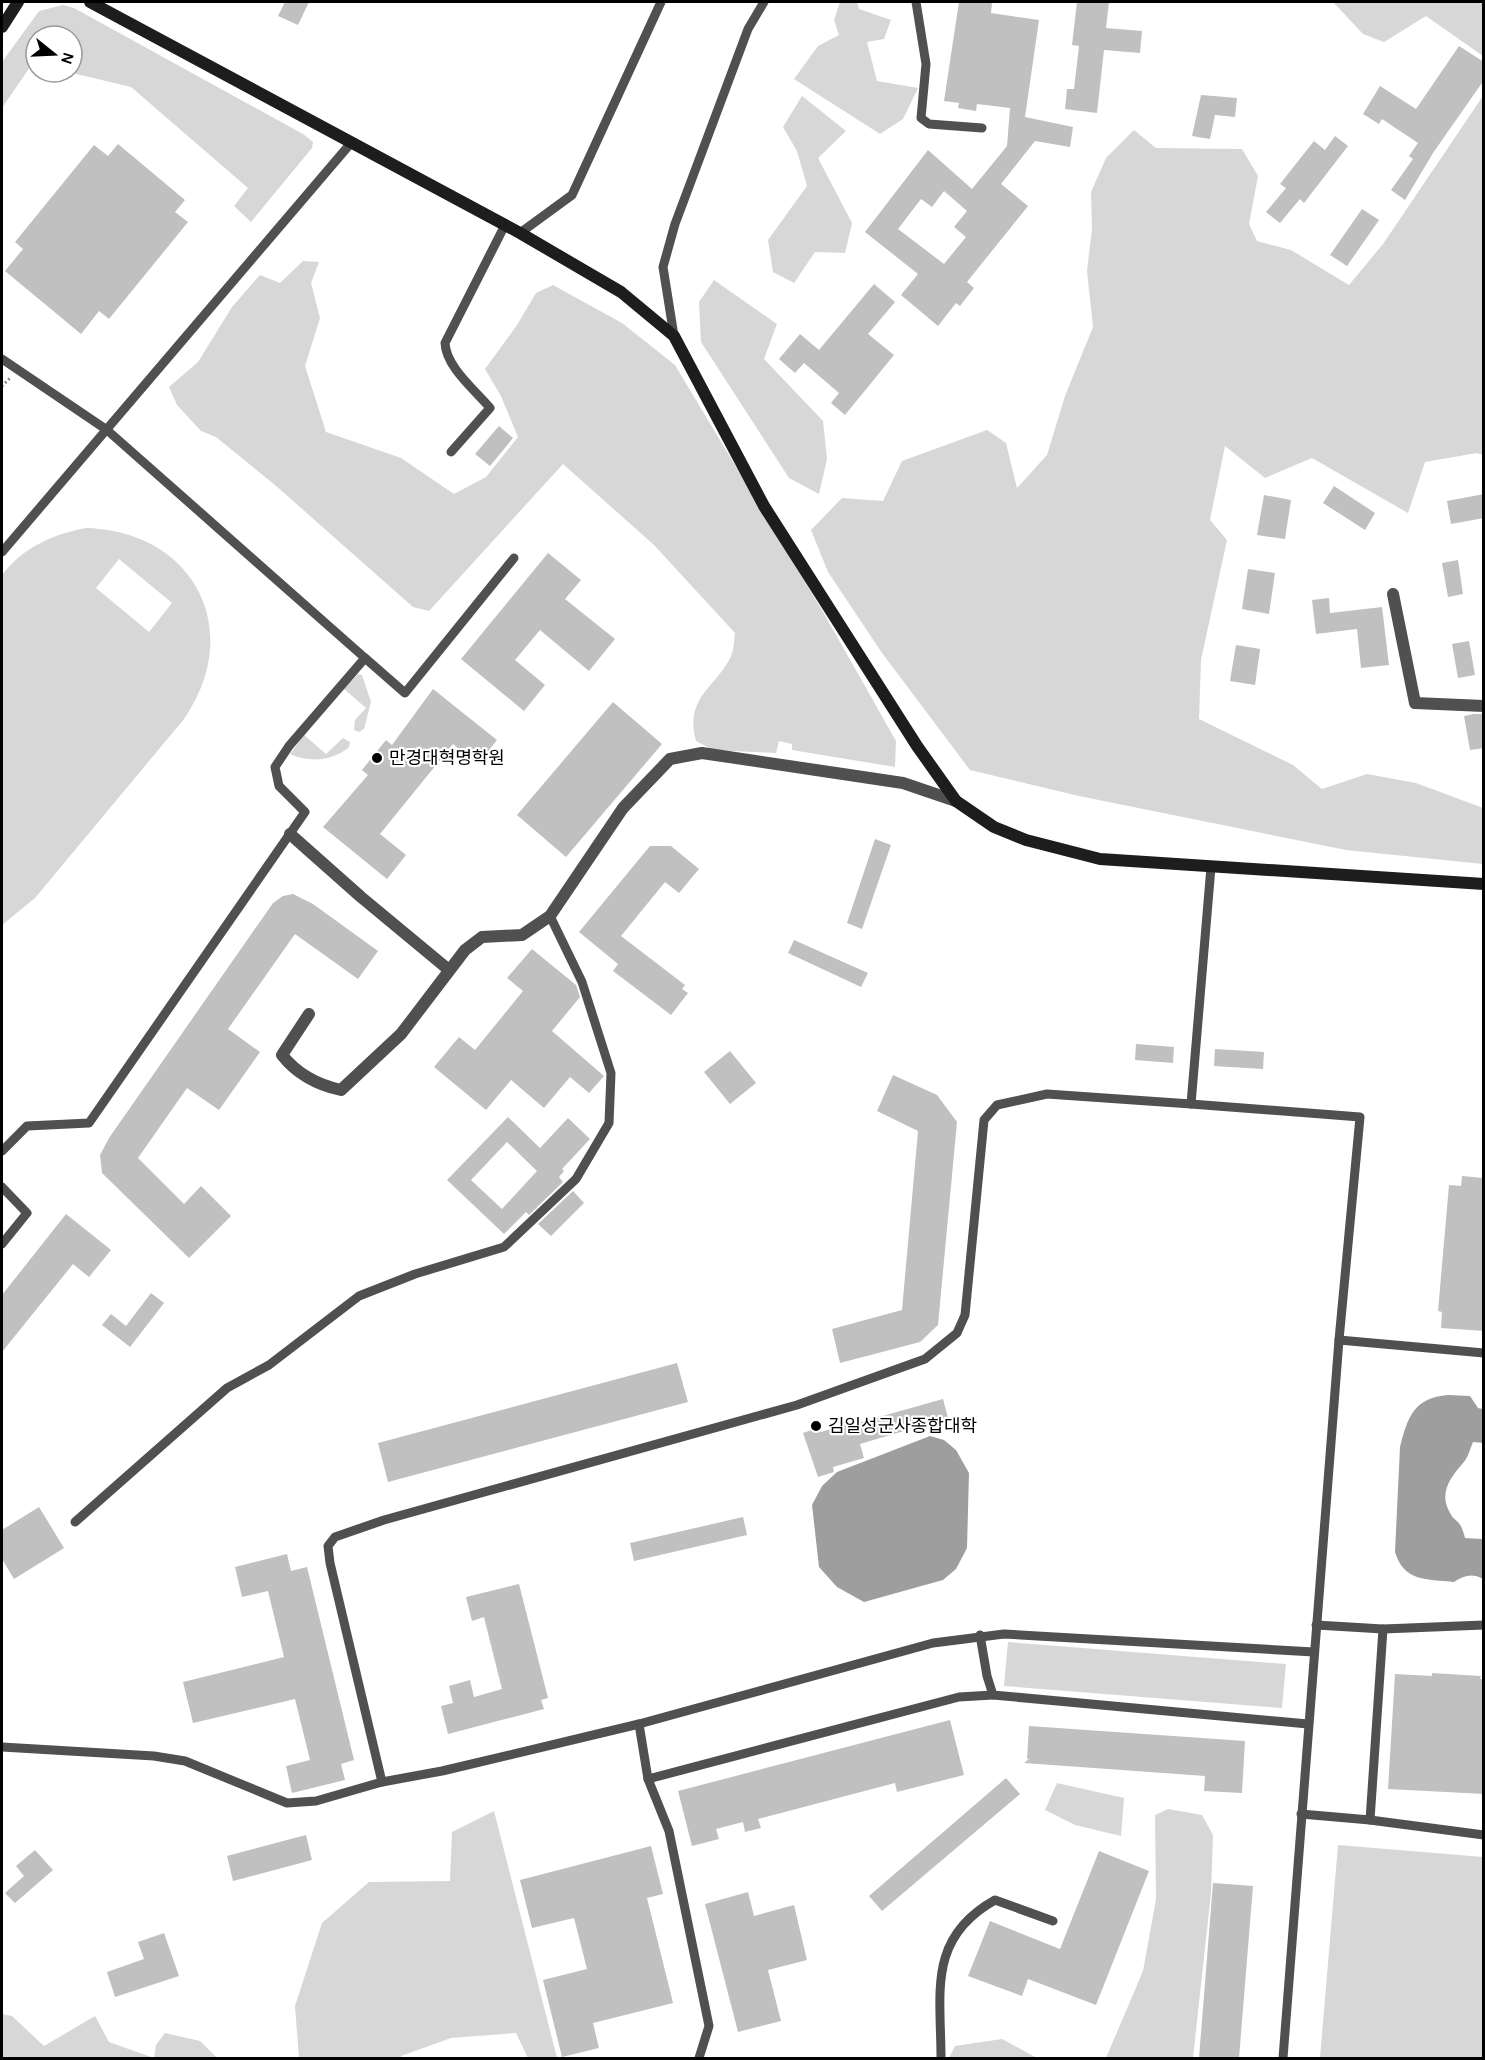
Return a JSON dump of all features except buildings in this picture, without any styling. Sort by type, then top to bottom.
[{"type":"main road","points":[[2,27],[18,2]]},
{"type":"main road","points":[[90,2],[520,233],[621,292],[674,336],[764,506],[917,746],[957,801],[994,827],[1026,840],[1100,859],[1484,884]]},
{"type":"street","points":[[1393,594],[1415,703],[1484,706]]},
{"type":"street","points":[[309,1014],[282,1055],[293,1069],[326,1087],[341,1090],[401,1034],[465,950],[482,937],[522,935],[550,916],[623,808],[670,759],[702,753],[903,783],[957,801]]},
{"type":"street","points":[[290,834],[361,897],[449,969]]},
{"type":"lane","points":[[520,233],[572,195],[661,2]]},
{"type":"lane","points":[[674,336],[663,267],[675,224],[748,29],[764,2]]},
{"type":"lane","points":[[916,2],[926,64],[921,118],[929,124],[982,128]]},
{"type":"lane","points":[[2,552],[351,142]]},
{"type":"lane","points":[[451,452],[490,408],[451,363],[445,353],[445,343],[505,225]]},
{"type":"lane","points":[[2,359],[107,430],[405,693],[514,558]]},
{"type":"lane","points":[[2,1151],[27,1126],[89,1123],[305,812],[279,786],[275,767],[289,746],[365,658]]},
{"type":"lane","points":[[1191,1104],[1211,867]]},
{"type":"lane","points":[[75,1522],[227,1388],[269,1365],[358,1296],[415,1274],[504,1248],[576,1179],[609,1123],[611,1073],[582,982],[550,916]]},
{"type":"lane","points":[[382,1782],[330,1563],[328,1546],[335,1537],[395,1517],[797,1405],[925,1359],[957,1333],[965,1315],[984,1120],[997,1105],[1047,1094],[1360,1117],[1316,1625],[1283,2058]]},
{"type":"lane","points":[[2,1187],[27,1213],[2,1244]]},
{"type":"lane","points":[[1340,1340],[1484,1353]]},
{"type":"lane","points":[[1316,1625],[1383,1629],[1484,1625]]},
{"type":"lane","points":[[1370,1820],[1383,1629]]},
{"type":"lane","points":[[2,1748],[154,1756],[185,1761],[287,1803],[316,1801],[382,1782],[442,1771],[639,1724],[933,1643],[980,1635],[1004,1634],[1314,1652]]},
{"type":"lane","points":[[980,1635],[987,1676],[993,1695]]},
{"type":"lane","points":[[648,1779],[959,1696],[993,1695],[1308,1724]]},
{"type":"lane","points":[[639,1724],[648,1779],[669,1831],[709,2026],[699,2058]]},
{"type":"lane","points":[[1301,1814],[1484,1834]]},
{"type":"lane","points":[[941,2058],[938,1991],[943,1958],[962,1927],[976,1911],[995,1900],[1053,1921]]},
{"type":"shaded area","points":[[840,2],[857,2],[859,9],[891,20],[884,39],[867,42],[877,81],[918,88],[903,119],[880,134],[794,79],[818,46],[839,35],[834,20]]},
{"type":"shaded area","points":[[1333,2],[1483,2],[1483,56],[1426,16],[1384,42],[1363,34]]},
{"type":"shaded area","points":[[63,5],[74,8],[303,134],[313,142],[312,148],[251,222],[234,206],[248,188],[131,87],[84,76],[84,24],[30,24],[39,11]]},
{"type":"shaded area","points":[[24,32],[24,76],[2,108],[2,62]]},
{"type":"shaded area","points":[[802,96],[846,131],[818,158],[852,223],[845,253],[815,252],[794,283],[773,272],[768,240],[807,186],[797,151],[783,127]]},
{"type":"shaded area","points":[[1483,96],[1483,455],[1477,453],[1425,462],[1408,513],[1312,458],[1265,478],[1225,446],[1210,520],[1227,540],[1201,660],[1199,719],[1293,765],[1322,789],[1367,774],[1416,783],[1483,808],[1483,864],[1346,850],[1079,796],[970,770],[882,653],[828,572],[811,530],[842,498],[883,501],[902,461],[987,430],[1006,443],[1017,488],[1047,455],[1065,396],[1093,327],[1087,271],[1092,229],[1091,192],[1106,158],[1134,130],[1156,148],[1242,149],[1258,176],[1249,224],[1257,241],[1291,250],[1349,285],[1383,244]]},
{"type":"shaded area","points":[[303,261],[319,262],[311,283],[320,318],[305,366],[326,432],[401,458],[454,494],[486,477],[518,437],[501,396],[485,369],[517,325],[536,293],[553,285],[622,323],[675,365],[823,612],[896,741],[895,767],[792,750],[792,744],[779,741],[776,753],[713,750],[696,741],[693,726],[694,714],[703,694],[731,656],[735,633],[654,545],[563,464],[429,611],[413,607],[275,485],[216,437],[201,431],[177,405],[169,387],[198,362],[232,307],[260,275],[280,283]]},
{"type":"shaded area","points":[[714,280],[777,324],[764,359],[823,421],[827,459],[819,494],[789,478],[701,342],[699,302]]},
{"type":"shaded area","points":[[86,528],[123,533],[155,546],[180,566],[198,591],[208,620],[210,652],[202,685],[184,719],[35,898],[2,925],[2,575],[19,557],[39,544],[61,534]],"holes":[[[119,559],[172,603],[149,632],[96,588]]]},
{"type":"shaded area","points":[[358,674],[362,675],[371,702],[364,729],[359,732],[354,730],[355,720],[366,708],[344,689]]},
{"type":"shaded area","points":[[304,735],[326,754],[343,738],[350,742],[349,747],[336,755],[321,759],[305,759],[290,754]]},
{"type":"shaded area","points":[[1448,1395],[1470,1396],[1478,1408],[1483,1409],[1483,1443],[1473,1442],[1466,1459],[1448,1485],[1445,1497],[1449,1511],[1461,1527],[1465,1538],[1483,1539],[1483,1579],[1468,1576],[1454,1582],[1418,1577],[1404,1569],[1395,1552],[1400,1447],[1406,1426],[1414,1410],[1420,1405],[1427,1400]]},
{"type":"shaded area","points":[[930,1436],[944,1440],[956,1450],[969,1473],[967,1548],[956,1569],[943,1580],[864,1602],[837,1587],[819,1567],[812,1505],[822,1486],[837,1472]]},
{"type":"shaded area","points":[[1008,1642],[1286,1664],[1282,1708],[1004,1686]]},
{"type":"shaded area","points":[[1057,1783],[1124,1798],[1121,1836],[1075,1825],[1045,1810]]},
{"type":"shaded area","points":[[1168,1809],[1202,1815],[1213,1835],[1211,1893],[1193,2058],[1106,2058],[1143,1971],[1156,1899],[1155,1815]]},
{"type":"shaded area","points":[[494,1811],[557,2058],[528,2058],[516,2033],[451,2038],[401,2056],[401,2058],[299,2058],[295,2006],[322,1923],[369,1882],[450,1881],[452,1832]]},
{"type":"shaded area","points":[[1338,1845],[1483,1857],[1483,2058],[1320,2058]]},
{"type":"shaded area","points":[[2,2014],[12,2016],[44,2046],[95,2016],[109,2042],[154,2058],[2,2058]]},
{"type":"shaded area","points":[[165,2033],[200,2041],[217,2058],[154,2058],[156,2045]]},
{"type":"shaded area","points":[[1002,2039],[1037,2058],[949,2058],[955,2046]]},
{"type":"place","name":"만경대혁명학원","points":[[377,758]]},
{"type":"place","name":"김일성군사종합대학","points":[[816,1426]]}]
